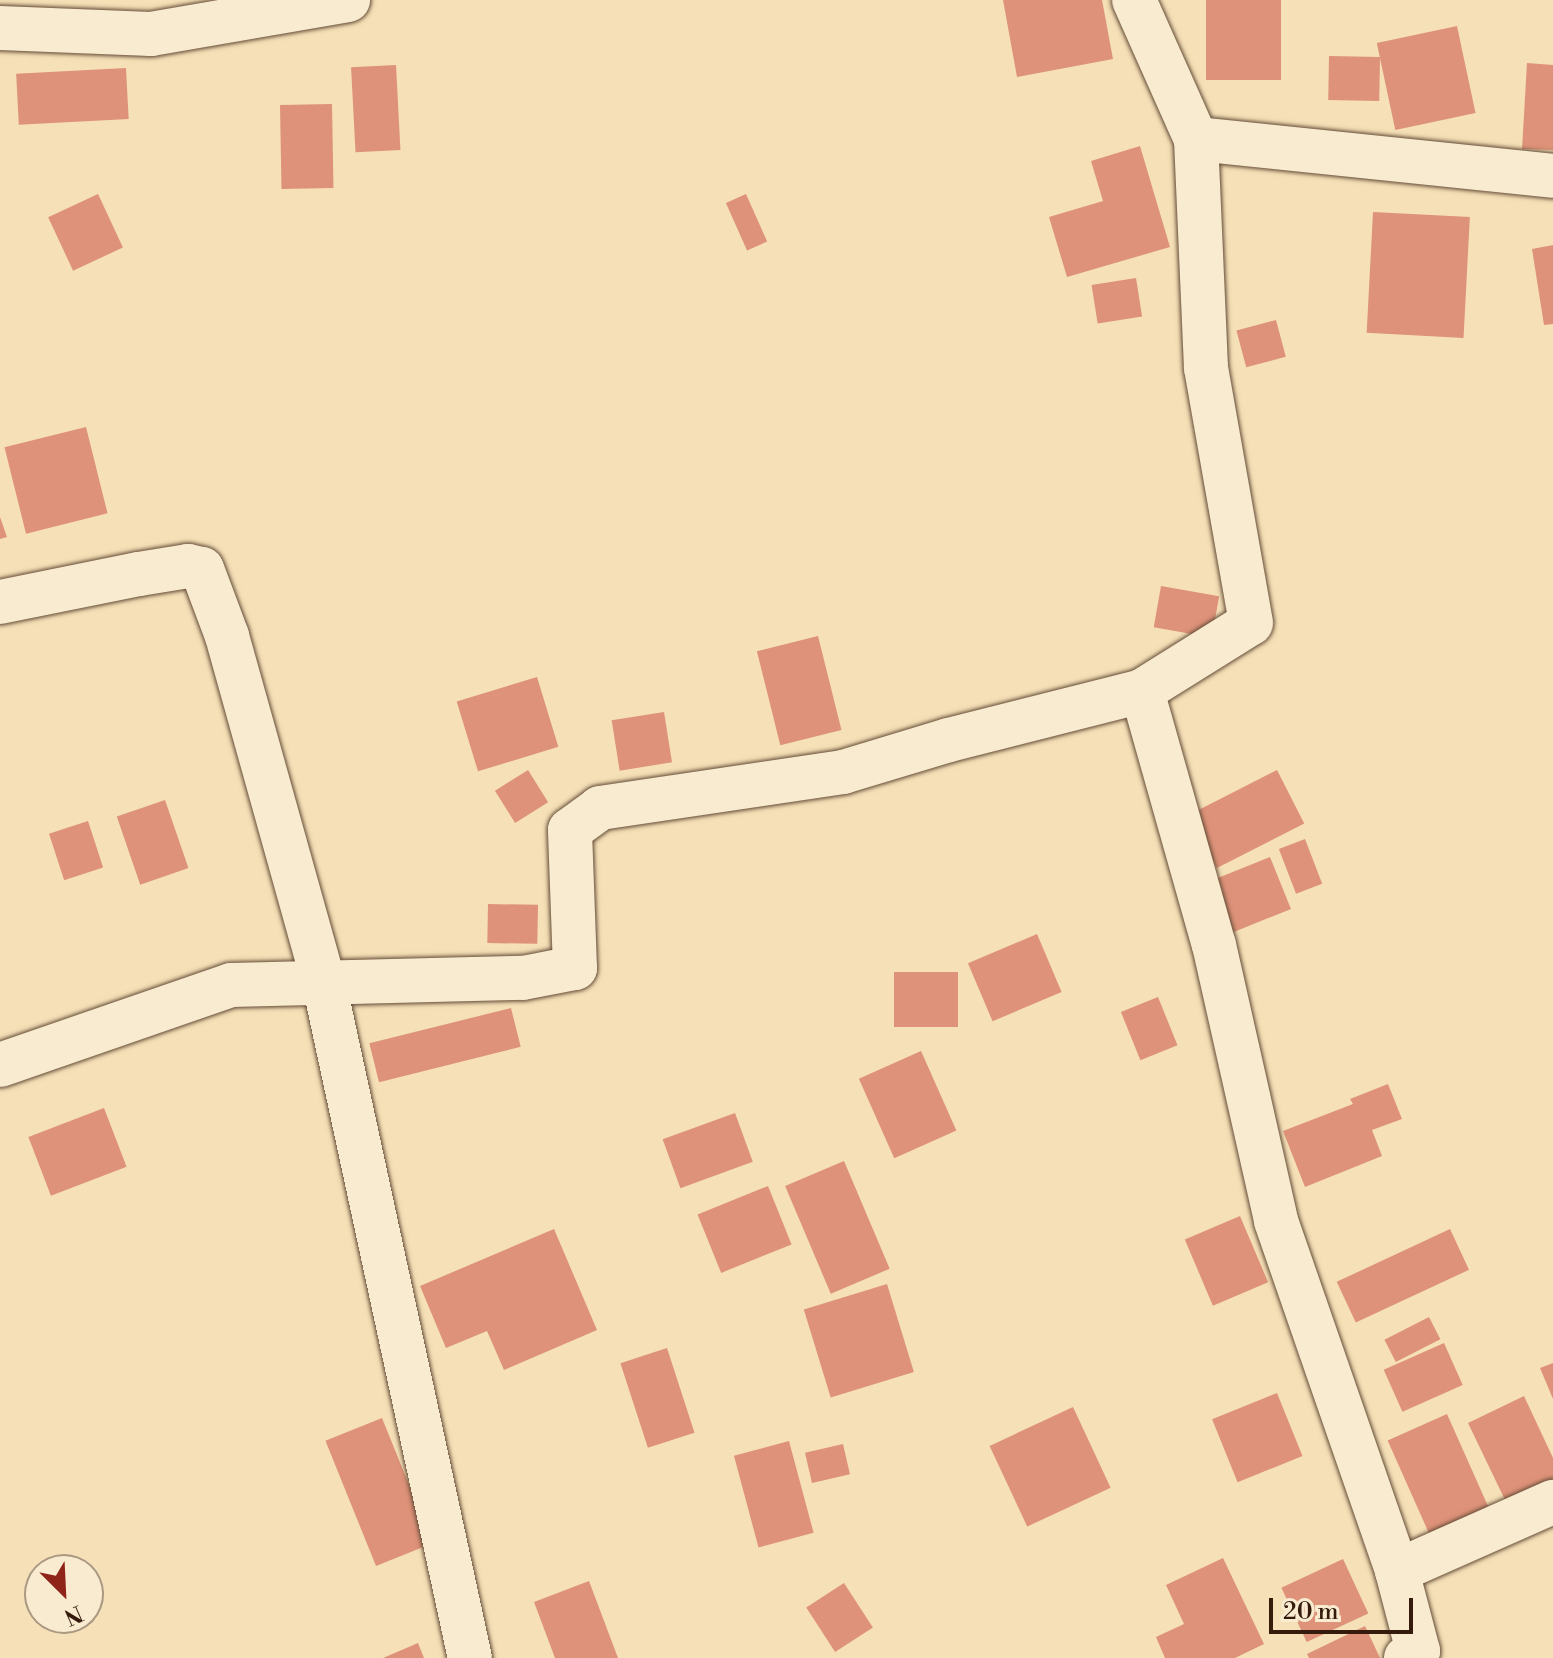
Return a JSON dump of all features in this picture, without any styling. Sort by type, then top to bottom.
[{"type":"street","points":[[0,28],[151,34],[348,0]]},
{"type":"street","points":[[0,1065],[231,985],[523,978],[575,968],[570,830],[600,808],[843,772],[949,740],[1142,691],[1251,623],[1206,368],[1196,139],[1134,0]]},
{"type":"street","points":[[1196,139],[1553,176]]},
{"type":"street","points":[[0,602],[139,574],[188,566],[202,569],[227,636],[324,983],[470,1658]]},
{"type":"street","points":[[1142,691],[1214,945],[1276,1221],[1397,1571],[1415,1656]]},
{"type":"street","points":[[1397,1571],[1553,1502]]},
{"type":"building","points":[[1003,0],[1102,0],[1113,59],[1017,77]]},
{"type":"building","points":[[1206,0],[1281,0],[1281,80],[1206,80]]},
{"type":"building","points":[[1457,26],[1476,113],[1395,130],[1377,43]]},
{"type":"building","points":[[1329,56],[1380,57],[1379,101],[1328,100]]},
{"type":"building","points":[[1527,63],[1553,65],[1553,150],[1522,149]]},
{"type":"building","points":[[396,65],[400,150],[356,152],[351,67]]},
{"type":"building","points":[[126,68],[129,119],[19,125],[16,74]]},
{"type":"building","points":[[332,104],[333,188],[281,189],[280,105]]},
{"type":"building","points":[[1140,146],[1170,247],[1067,277],[1049,217],[1103,201],[1091,161]]},
{"type":"building","points":[[98,194],[123,247],[73,271],[48,217]]},
{"type":"building","points":[[746,194],[767,242],[747,250],[726,203]]},
{"type":"building","points":[[1373,212],[1470,217],[1464,338],[1367,333]]},
{"type":"building","points":[[1553,245],[1553,324],[1544,325],[1532,249]]},
{"type":"building","points":[[1136,278],[1142,317],[1098,324],[1092,285]]},
{"type":"building","points":[[1276,320],[1286,357],[1246,367],[1236,331]]},
{"type":"building","points":[[86,427],[108,513],[26,534],[4,447]]},
{"type":"building","points":[[0,517],[7,537],[0,539]]},
{"type":"building","points":[[1161,586],[1219,596],[1212,638],[1154,627]]},
{"type":"building","points":[[818,636],[841,730],[780,745],[757,651]]},
{"type":"building","points":[[537,677],[558,747],[478,771],[457,702]]},
{"type":"building","points":[[664,712],[672,762],[620,771],[612,720]]},
{"type":"building","points":[[528,770],[548,802],[515,823],[495,791]]},
{"type":"building","points":[[1277,770],[1304,823],[1217,868],[1190,814]]},
{"type":"building","points":[[165,800],[188,868],[140,885],[117,817]]},
{"type":"building","points":[[88,821],[103,868],[64,880],[49,834]]},
{"type":"building","points":[[1305,839],[1322,884],[1296,894],[1279,849]]},
{"type":"building","points":[[1270,857],[1291,909],[1229,934],[1208,882]]},
{"type":"building","points":[[488,904],[538,905],[537,944],[487,943]]},
{"type":"building","points":[[1037,934],[1062,992],[993,1021],[968,963]]},
{"type":"building","points":[[894,972],[958,972],[958,1027],[894,1027]]},
{"type":"building","points":[[1158,997],[1177,1045],[1140,1060],[1121,1012]]},
{"type":"building","points":[[511,1008],[521,1047],[379,1082],[369,1043]]},
{"type":"building","points":[[921,1051],[956,1130],[894,1158],[859,1079]]},
{"type":"building","points":[[1388,1084],[1402,1119],[1372,1130],[1382,1156],[1305,1187],[1283,1131],[1353,1104],[1350,1099]]},
{"type":"building","points":[[104,1108],[127,1167],[51,1196],[28,1137]]},
{"type":"building","points":[[735,1113],[753,1162],[680,1188],[663,1139]]},
{"type":"building","points":[[844,1161],[890,1269],[831,1294],[785,1186]]},
{"type":"building","points":[[768,1186],[792,1244],[721,1273],[698,1214]]},
{"type":"building","points":[[1240,1216],[1268,1282],[1213,1306],[1185,1239]]},
{"type":"building","points":[[554,1229],[597,1330],[504,1370],[487,1331],[446,1348],[420,1286]]},
{"type":"building","points":[[1450,1229],[1469,1270],[1356,1323],[1337,1282]]},
{"type":"building","points":[[887,1284],[914,1372],[831,1397],[804,1309]]},
{"type":"building","points":[[1429,1317],[1440,1339],[1396,1362],[1384,1340]]},
{"type":"building","points":[[1444,1343],[1463,1385],[1402,1412],[1384,1370]]},
{"type":"building","points":[[667,1348],[695,1433],[648,1448],[620,1363]]},
{"type":"building","points":[[1553,1363],[1553,1399],[1540,1368]]},
{"type":"building","points":[[1277,1393],[1302,1456],[1238,1482],[1212,1419]]},
{"type":"building","points":[[1524,1396],[1553,1458],[1553,1480],[1506,1502],[1468,1423]]},
{"type":"building","points":[[1073,1407],[1111,1488],[1027,1527],[990,1446]]},
{"type":"building","points":[[1447,1414],[1490,1510],[1430,1536],[1388,1440]]},
{"type":"building","points":[[382,1418],[433,1543],[376,1566],[325,1441]]},
{"type":"building","points":[[789,1441],[814,1533],[759,1548],[734,1456]]},
{"type":"building","points":[[843,1444],[850,1474],[812,1483],[805,1453]]},
{"type":"building","points":[[1223,1558],[1264,1644],[1235,1658],[1165,1658],[1156,1637],[1184,1624],[1166,1585]]},
{"type":"building","points":[[1343,1559],[1368,1613],[1307,1642],[1281,1588]]},
{"type":"building","points":[[589,1581],[618,1658],[555,1658],[534,1602]]},
{"type":"building","points":[[844,1583],[873,1627],[835,1652],[806,1608]]},
{"type":"building","points":[[1365,1626],[1380,1658],[1309,1658],[1307,1654]]},
{"type":"building","points":[[418,1643],[424,1658],[383,1658]]}]
